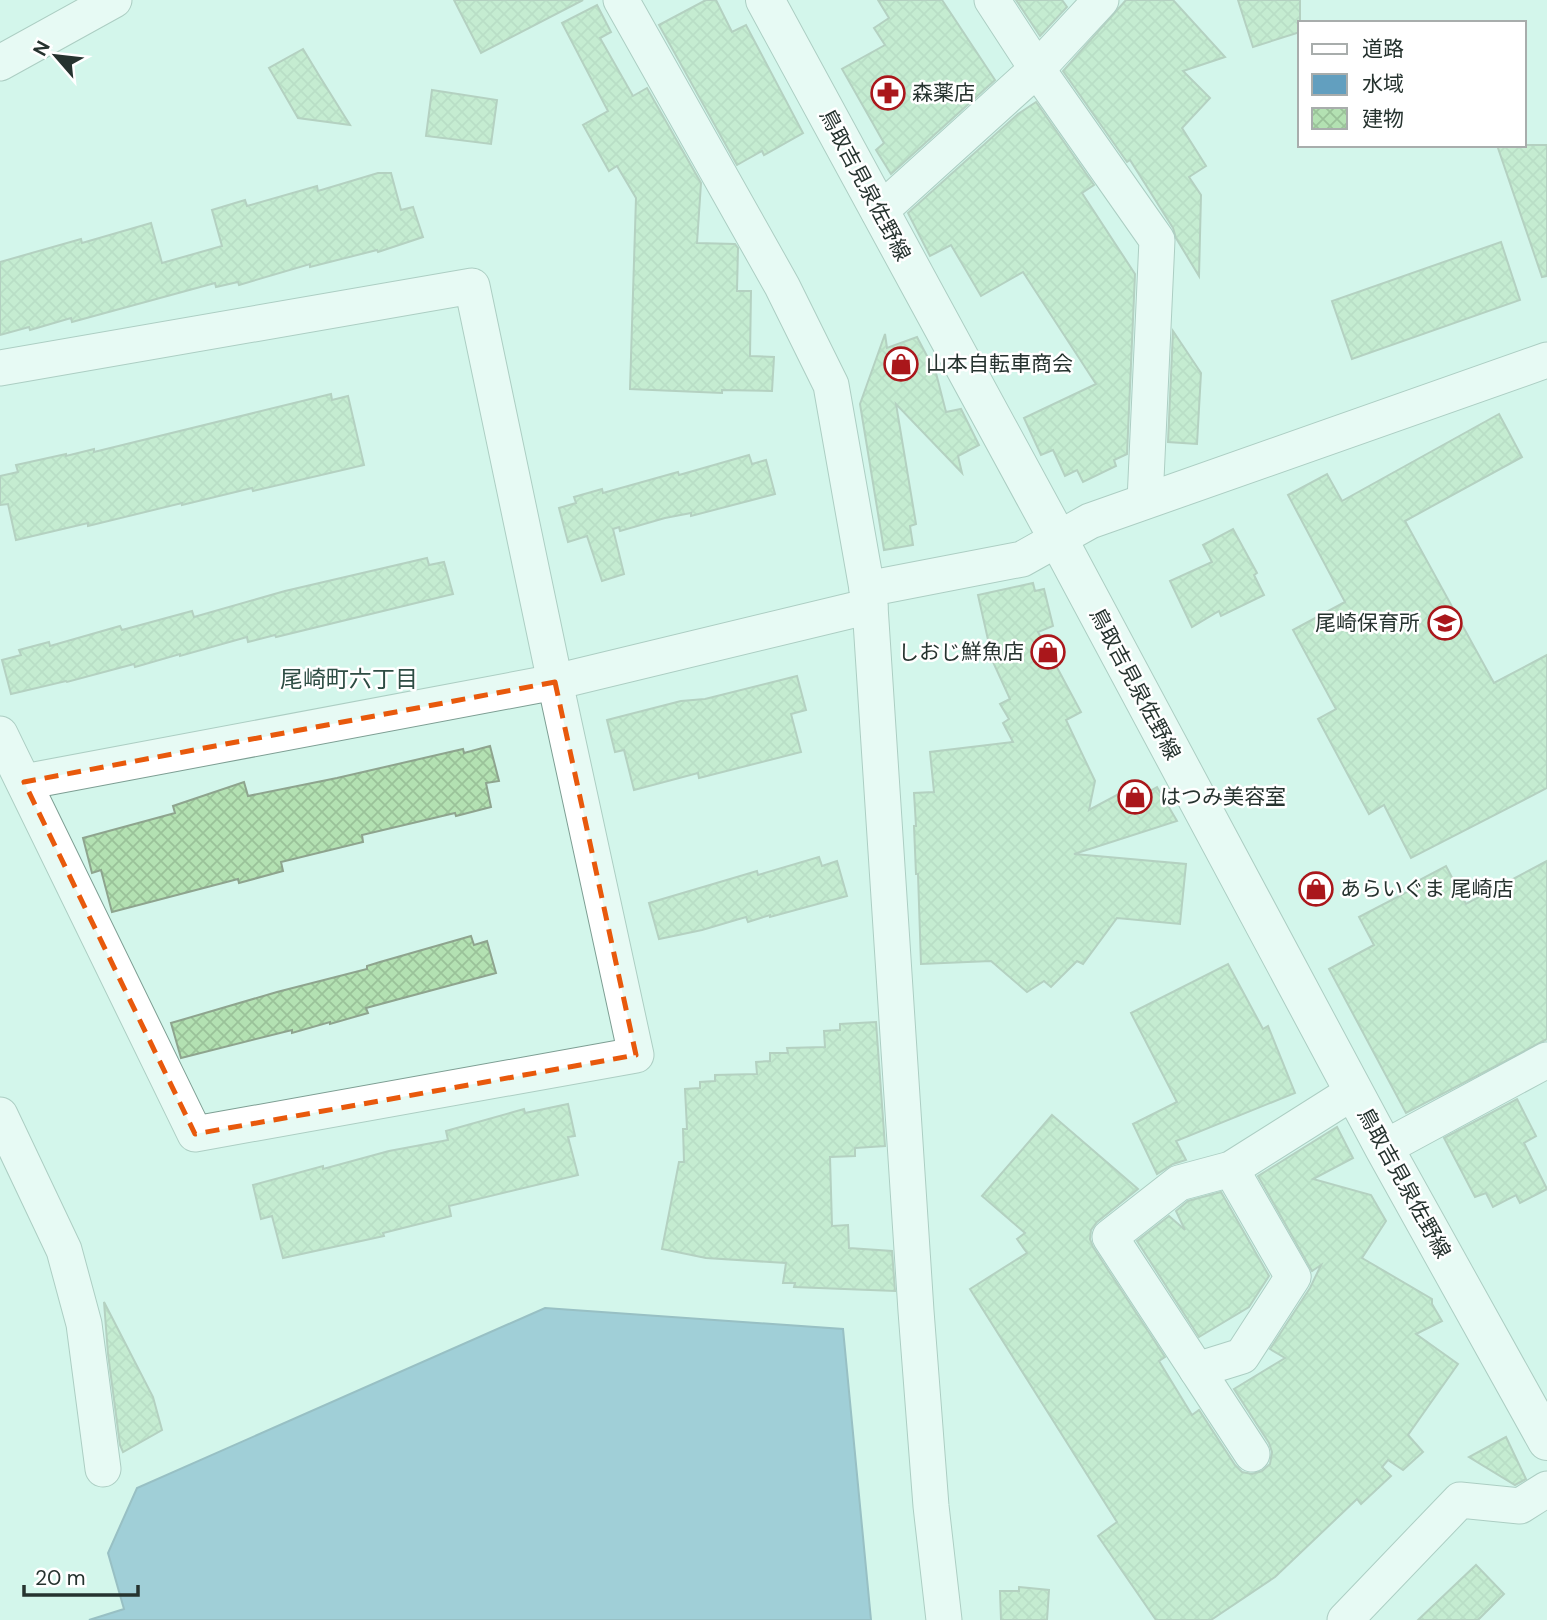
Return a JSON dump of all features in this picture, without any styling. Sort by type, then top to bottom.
[{"type":"main road","name":"鳥取吉見泉佐野線","points":[[765,0],[1057,537],[1353,1092],[1547,1441]]},
{"type":"street","points":[[0,64],[114,0]]},
{"type":"street","points":[[621,0],[782,286],[831,385],[869,597],[916,1311],[931,1506],[944,1620]]},
{"type":"street","points":[[992,0],[1157,240],[1145,501]]},
{"type":"street","points":[[879,212],[1037,69],[1101,0]]},
{"type":"street","points":[[0,368],[472,286],[636,1055],[195,1134],[0,734]]},
{"type":"street","points":[[24,782],[555,682],[869,597],[1022,559],[1057,537],[1090,521],[1547,360]]},
{"type":"street","points":[[1384,1148],[1547,1060]]},
{"type":"street","points":[[1252,1454],[1110,1237],[1179,1183],[1231,1169],[1353,1092]]},
{"type":"street","points":[[0,1115],[64,1250],[84,1324],[103,1469]]},
{"type":"street","points":[[1197,1370],[1242,1356],[1293,1277],[1231,1169]]},
{"type":"street","points":[[1345,1620],[1460,1500],[1520,1506],[1547,1489]]},
{"type":"highlighted area","points":[[555,682],[636,1055],[195,1134],[24,782]]},
{"type":"water","points":[[545,1308],[843,1329],[871,1620],[89,1620],[124,1609],[108,1553],[137,1488]]},
{"type":"building","points":[[454,0],[583,0],[481,53]]},
{"type":"building","points":[[706,0],[716,0],[732,32],[746,25],[803,133],[764,155],[762,151],[737,165],[659,25]]},
{"type":"building","points":[[878,0],[942,0],[995,80],[891,174],[876,150],[884,143],[842,69],[885,45],[874,28],[889,18]]},
{"type":"building","points":[[1016,0],[1062,0],[1067,7],[1040,36]]},
{"type":"building","points":[[1126,0],[1173,0],[1225,57],[1183,71],[1210,98],[1182,128],[1206,166],[1189,177],[1201,195],[1199,276],[1176,238],[1173,228],[1130,160],[1127,162],[1063,71]]},
{"type":"building","points":[[1238,0],[1300,0],[1298,33],[1253,47]]},
{"type":"building","points":[[597,5],[611,32],[600,38],[633,96],[647,88],[701,183],[697,243],[735,244],[738,248],[737,291],[751,291],[750,356],[774,357],[772,391],[722,390],[722,393],[630,389],[636,198],[617,166],[609,171],[583,125],[608,111],[562,23]]},
{"type":"building","points":[[303,49],[350,125],[298,118],[269,68]]},
{"type":"building","points":[[432,90],[497,100],[491,144],[426,136]]},
{"type":"building","points":[[1036,102],[1094,185],[1082,193],[1135,274],[1127,454],[1114,460],[1116,466],[1083,482],[1077,470],[1065,476],[1053,450],[1041,455],[1024,418],[1096,384],[1023,272],[981,296],[951,245],[930,256],[908,213],[1018,114]]},
{"type":"building","points":[[1547,145],[1547,276],[1542,277],[1498,147]]},
{"type":"building","points":[[378,173],[391,173],[401,210],[413,207],[423,237],[378,252],[377,250],[310,267],[310,264],[239,285],[238,282],[216,287],[215,283],[72,322],[71,318],[30,330],[29,327],[0,335],[0,262],[81,239],[82,243],[151,223],[162,263],[222,246],[212,210],[245,200],[247,206],[317,186],[318,191]]},
{"type":"building","points":[[1501,242],[1520,300],[1352,359],[1332,301]]},
{"type":"building","points":[[1173,331],[1201,373],[1197,444],[1168,442]]},
{"type":"building","points":[[885,334],[887,348],[917,337],[936,373],[946,412],[961,409],[979,445],[958,456],[962,473],[896,404],[916,524],[910,526],[913,545],[884,550],[860,404]]},
{"type":"building","points":[[331,394],[332,400],[348,396],[364,465],[16,540],[8,504],[0,505],[0,476],[18,472],[16,465],[94,449],[94,452]]},
{"type":"building","points":[[1499,414],[1522,457],[1405,521],[1494,683],[1547,655],[1547,788],[1411,858],[1384,805],[1369,814],[1318,719],[1336,709],[1293,630],[1345,602],[1288,495],[1327,474],[1342,501]]},
{"type":"building","points":[[749,455],[752,464],[766,460],[775,494],[691,516],[691,513],[665,518],[620,531],[619,527],[613,529],[624,574],[602,581],[587,536],[568,542],[559,508],[576,503],[574,497],[602,489],[603,493],[678,472],[679,475]]},
{"type":"building","points":[[1233,529],[1257,573],[1254,575],[1264,595],[1221,616],[1219,611],[1192,627],[1170,581],[1212,562],[1203,545]]},
{"type":"building","points":[[427,558],[429,565],[444,562],[453,594],[276,637],[275,635],[248,642],[247,637],[135,667],[134,664],[11,694],[2,660],[21,655],[19,650],[49,642],[50,646],[120,626],[122,630],[192,611],[194,617],[285,591]]},
{"type":"building","points":[[1033,583],[1035,591],[1044,589],[1053,626],[1038,632],[1081,712],[1066,720],[1095,781],[1089,810],[1126,790],[1132,801],[1157,787],[1177,821],[1074,854],[1186,864],[1180,924],[1117,918],[1083,964],[1077,961],[1051,987],[1044,981],[1027,992],[991,961],[921,964],[914,793],[934,792],[930,752],[1013,742],[1003,723],[1009,719],[1000,704],[1010,699],[993,662],[978,595]]},
{"type":"building","points":[[797,676],[806,710],[791,714],[801,752],[699,778],[698,773],[634,790],[624,750],[615,752],[607,720]]},
{"type":"building","points":[[490,746],[499,781],[486,783],[491,807],[362,835],[363,842],[281,862],[283,871],[239,883],[238,879],[112,912],[101,870],[92,873],[83,838],[175,813],[173,806],[244,782],[248,796],[463,749],[464,753]]},
{"type":"building","points":[[819,857],[822,866],[837,861],[847,896],[770,917],[748,922],[746,917],[659,939],[649,903],[757,871],[758,875]]},
{"type":"building","points":[[1547,861],[1547,1039],[1406,1113],[1329,969],[1374,945],[1359,917],[1413,889],[1410,885],[1446,866],[1466,904]]},
{"type":"building","points":[[471,936],[474,945],[487,941],[496,973],[366,1008],[368,1013],[330,1024],[292,1033],[292,1030],[181,1058],[171,1023],[367,969],[367,966]]},
{"type":"building","points":[[1228,964],[1263,1029],[1268,1026],[1295,1093],[1176,1141],[1186,1160],[1157,1174],[1133,1124],[1177,1102],[1131,1013]]},
{"type":"building","points":[[876,1022],[885,1146],[855,1148],[855,1156],[830,1157],[832,1226],[848,1225],[849,1248],[892,1251],[895,1291],[794,1287],[795,1283],[783,1283],[786,1263],[706,1258],[662,1249],[679,1162],[684,1162],[683,1129],[687,1129],[685,1089],[700,1088],[700,1082],[715,1081],[715,1075],[757,1074],[756,1062],[770,1061],[770,1053],[788,1053],[787,1048],[825,1047],[824,1031],[840,1030],[840,1024]]},
{"type":"building","points":[[1517,1099],[1536,1136],[1524,1143],[1547,1189],[1520,1203],[1516,1195],[1493,1207],[1486,1193],[1475,1197],[1444,1138]]},
{"type":"building","points":[[568,1104],[575,1136],[568,1137],[578,1175],[449,1206],[451,1216],[383,1233],[384,1236],[283,1258],[272,1216],[261,1219],[253,1185],[323,1166],[323,1169],[389,1151],[448,1140],[446,1131],[524,1109],[525,1113]]},
{"type":"building","points":[[1052,1115],[1138,1189],[1097,1222],[1091,1230],[1090,1239],[1165,1357],[1159,1361],[1192,1415],[1199,1410],[1242,1472],[1252,1474],[1262,1471],[1270,1464],[1272,1452],[1234,1389],[1285,1358],[1270,1349],[1310,1288],[1321,1265],[1312,1271],[1258,1176],[1337,1127],[1353,1158],[1313,1179],[1371,1195],[1386,1221],[1362,1258],[1432,1299],[1442,1321],[1416,1334],[1458,1364],[1408,1435],[1423,1452],[1403,1470],[1388,1460],[1382,1467],[1391,1476],[1361,1504],[1357,1499],[1275,1577],[1211,1620],[1156,1620],[1098,1536],[1117,1522],[970,1289],[1027,1253],[1017,1239],[1025,1233],[982,1196]]},
{"type":"building","points":[[1221,1192],[1269,1276],[1249,1307],[1199,1337],[1137,1241],[1169,1216],[1185,1230],[1176,1211],[1188,1201]]},
{"type":"building","points":[[104,1302],[153,1397],[162,1430],[123,1452],[108,1354]]},
{"type":"building","points":[[1506,1437],[1526,1479],[1515,1485],[1469,1457]]},
{"type":"building","points":[[1476,1565],[1504,1594],[1478,1620],[1418,1620]]},
{"type":"building","points":[[1019,1587],[1049,1590],[1047,1620],[1001,1620],[1000,1591],[1019,1591]]},
{"type":"place","name":"森薬店","points":[[888,93]]},
{"type":"place","name":"山本自転車商会","points":[[901,364]]},
{"type":"place","name":"尾崎保育所","points":[[1445,623]]},
{"type":"place","name":"しおじ鮮魚店","points":[[1048,652]]},
{"type":"place","name":"はつみ美容室","points":[[1135,797]]},
{"type":"place","name":"あらいぐま 尾崎店","points":[[1316,889]]},
{"type":"district","name":"尾崎町六丁目","points":[[349,679]]}]
